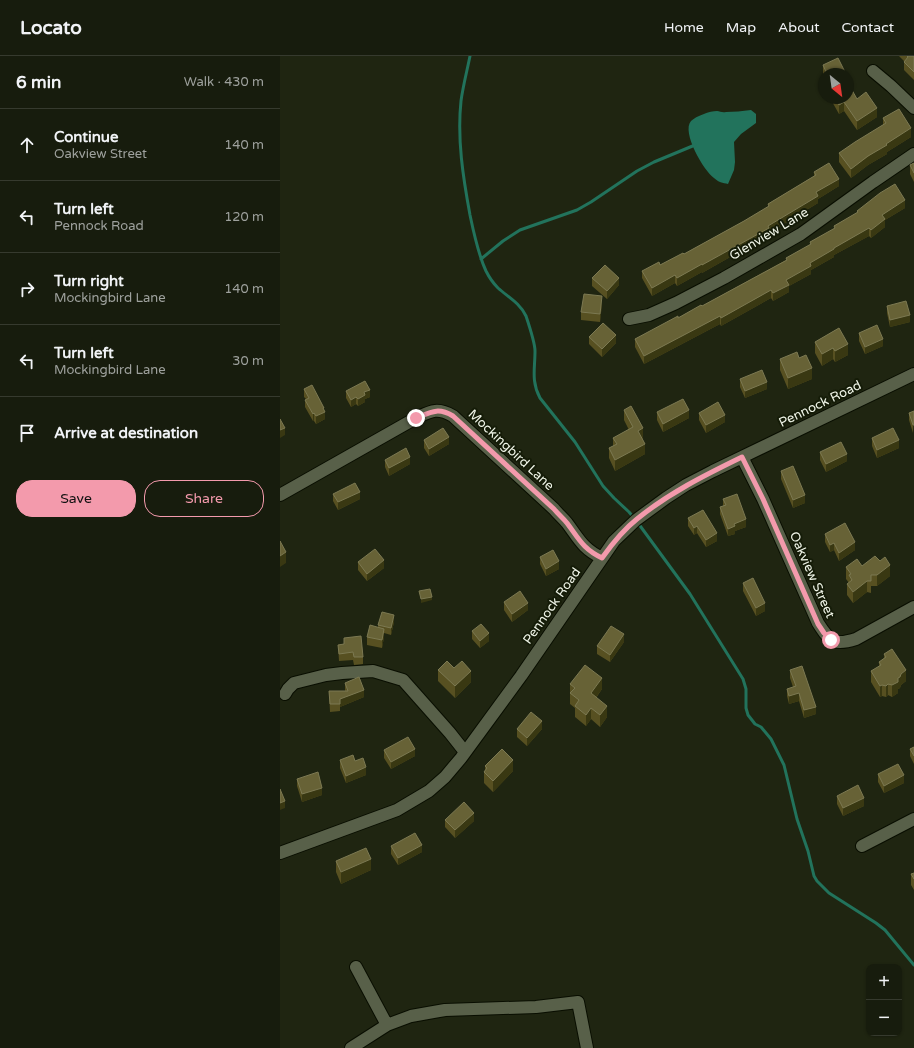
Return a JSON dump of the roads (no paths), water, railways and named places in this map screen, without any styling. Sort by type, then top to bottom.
[{"type":"street","points":[[873,71],[914,108]]},
{"type":"street","name":"Glenview Lane","points":[[629,319],[649,315],[676,303],[782,245],[801,234],[914,154]]},
{"type":"street","name":"Pennock Road","points":[[280,853],[397,810],[429,791],[445,777],[521,676],[614,541],[636,520],[686,485],[914,374]]},
{"type":"street","name":"Mockingbird Lane","points":[[280,495],[416,418],[438,410],[453,416],[554,509],[587,549],[602,558]]},
{"type":"street","name":"Oakview Street","points":[[742,457],[766,506],[818,624],[831,640],[847,642],[914,607]]},
{"type":"street","points":[[285,694],[294,683],[326,675],[342,673],[373,671],[403,680],[465,752]]},
{"type":"street","points":[[862,846],[914,819]]},
{"type":"street","points":[[356,967],[387,1025]]},
{"type":"street","points":[[351,1048],[387,1025],[412,1016],[445,1010],[536,1007],[578,1002],[587,1048]]},
{"type":"waterway","points":[[470,56],[461,101],[460,144],[467,201],[481,258],[486,271],[493,282],[517,304],[526,316],[535,348],[534,380],[540,398],[575,442],[603,486],[634,518]]},
{"type":"waterway","points":[[481,259],[503,241],[520,230],[577,210],[637,171],[654,162],[695,145]]},
{"type":"waterway","points":[[638,523],[690,594],[743,679],[746,689],[746,708],[748,715],[771,739],[784,765],[797,819],[808,851],[814,876],[817,881],[829,893],[885,930],[914,965]]}]
